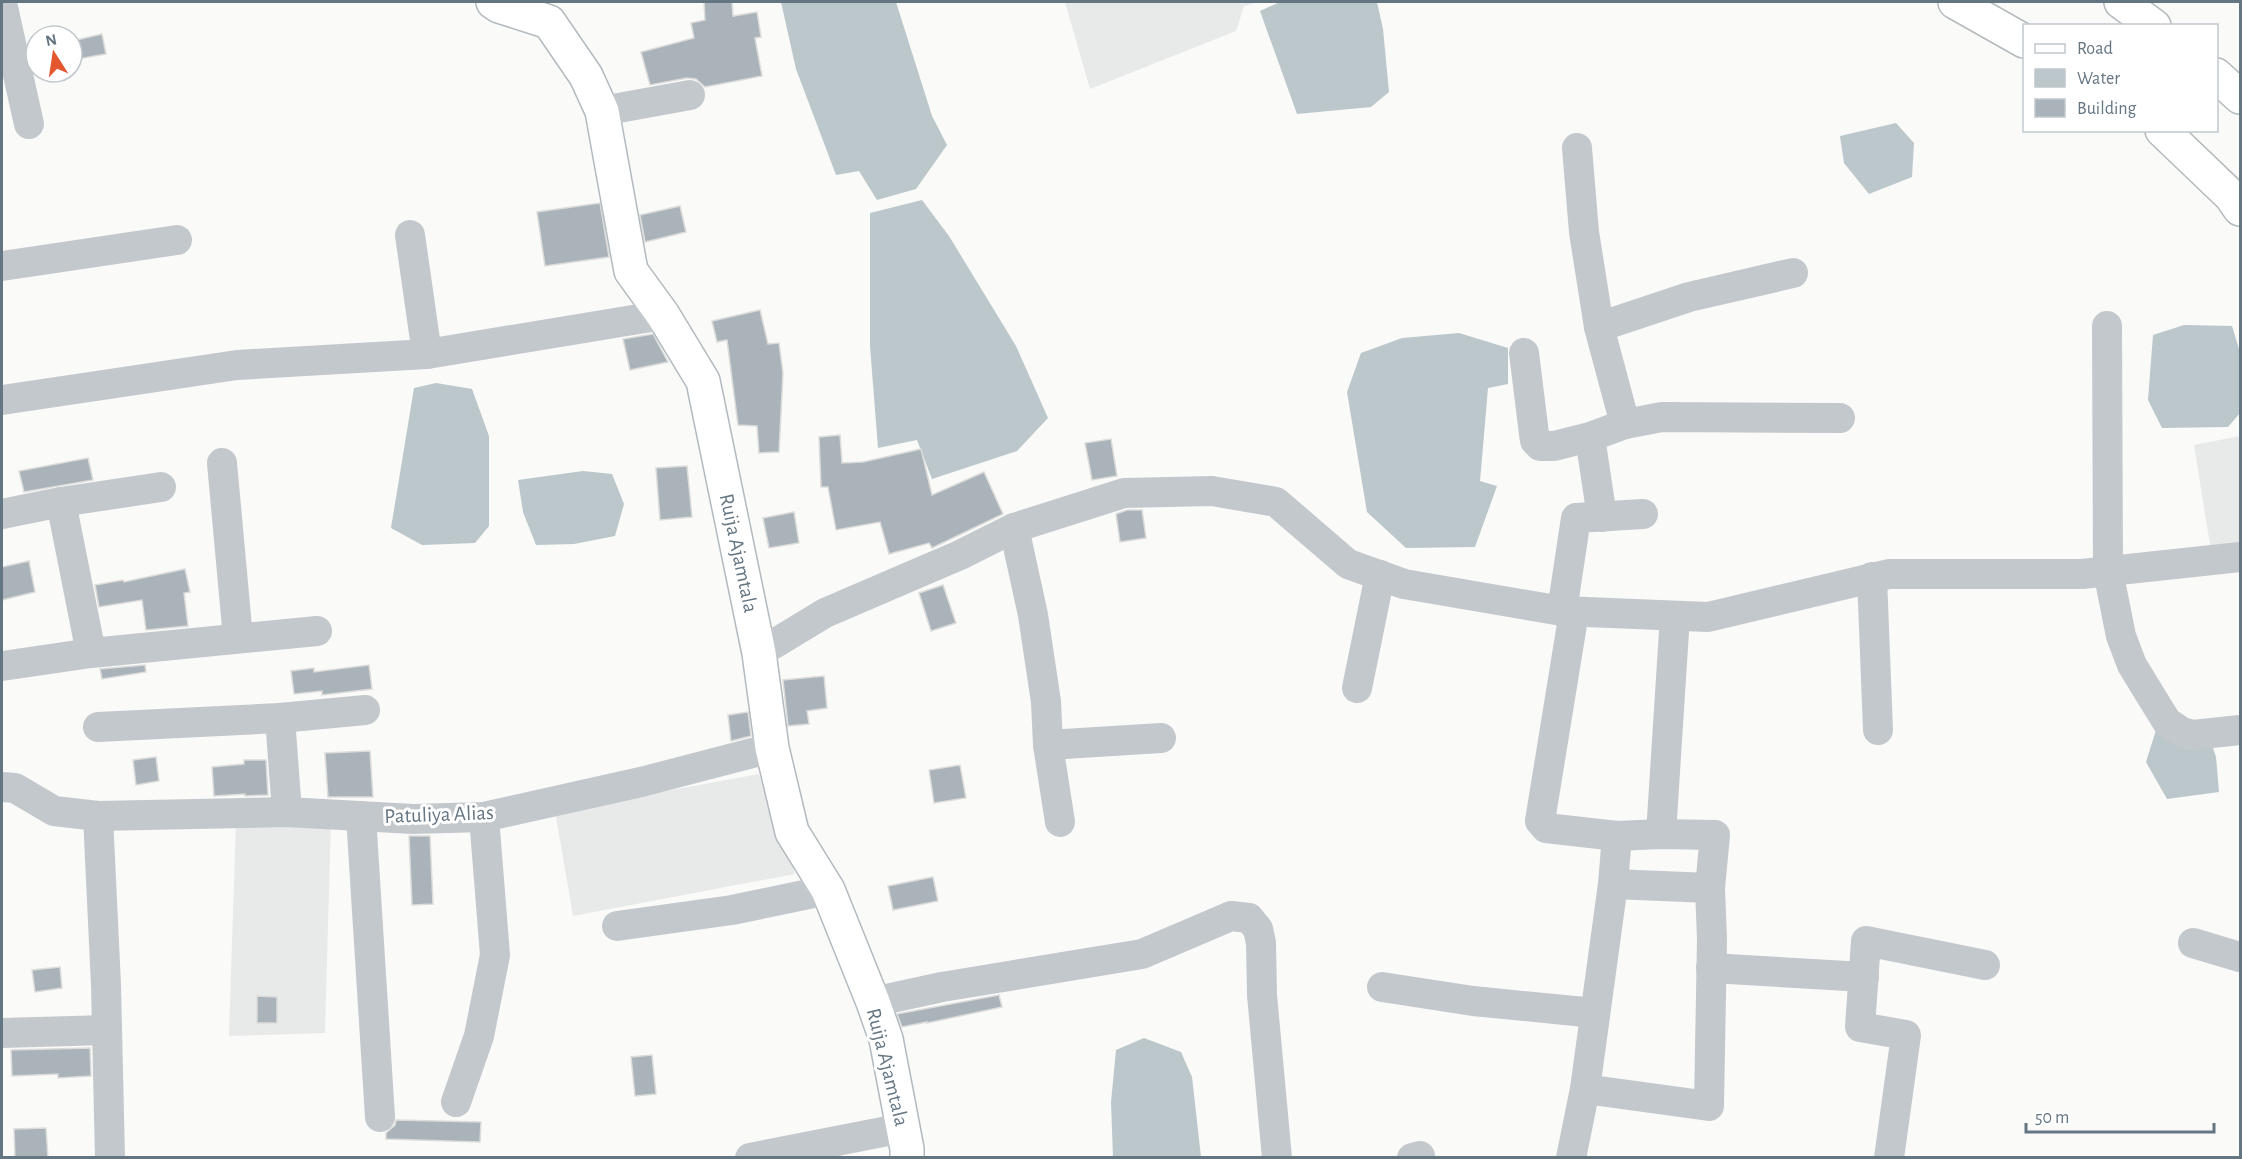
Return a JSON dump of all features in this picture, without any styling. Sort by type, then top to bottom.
[{"type":"main road","name":"Ruija Ajamtala","points":[[493,2],[499,6],[538,9],[586,76],[602,111],[632,271],[663,315],[703,381],[759,653],[772,748],[792,832],[828,890],[873,1002],[886,1039],[905,1143]]},
{"type":"main road","points":[[1955,2],[2023,39]]},
{"type":"main road","points":[[2121,2],[2151,24]]},
{"type":"main road","points":[[2218,76],[2241,97]]},
{"type":"main road","points":[[2164,132],[2231,196],[2241,209]]},
{"type":"street","points":[[2,7],[29,124]]},
{"type":"street","points":[[602,111],[690,94]]},
{"type":"street","points":[[1577,148],[1584,232],[1599,327],[1625,424]]},
{"type":"street","points":[[410,235],[427,354]]},
{"type":"street","points":[[2,266],[177,240]]},
{"type":"street","points":[[1599,327],[1689,297],[1793,273]]},
{"type":"street","points":[[2,400],[237,364],[427,354],[663,315]]},
{"type":"street","points":[[2107,326],[2108,571],[2121,636],[2132,665],[2167,723],[2182,732],[2193,735],[2241,730]]},
{"type":"street","points":[[1524,353],[1536,441],[1540,446],[1554,446],[1590,437],[1625,424],[1662,417],[1840,418]]},
{"type":"street","points":[[1590,437],[1602,517]]},
{"type":"street","points":[[222,463],[238,638]]},
{"type":"street","points":[[2,513],[161,487]]},
{"type":"street","points":[[759,653],[825,613],[960,555],[1014,528],[1124,493],[1212,491],[1275,502],[1348,564],[1404,584],[1568,611],[1708,617],[1889,574],[2082,574],[2241,557]]},
{"type":"street","points":[[61,502],[91,653]]},
{"type":"street","points":[[1585,1089],[1709,1106],[1712,968],[1710,888],[1715,835],[1617,836],[1546,828],[1540,821],[1568,611],[1576,518],[1643,514]]},
{"type":"street","points":[[1014,528],[1033,615],[1046,702],[1047,745],[1060,822]]},
{"type":"street","points":[[1357,687],[1380,575]]},
{"type":"street","points":[[1872,578],[1878,730]]},
{"type":"street","points":[[1661,834],[1675,616]]},
{"type":"street","points":[[2,666],[91,653],[317,631]]},
{"type":"street","points":[[98,727],[280,718],[365,710]]},
{"type":"street","points":[[280,718],[287,812]]},
{"type":"street","points":[[1047,745],[1161,738]]},
{"type":"street","name":"Patuliya Alias","points":[[2,788],[15,788],[54,811],[98,816],[287,812],[413,819],[484,817],[641,782],[772,748]]},
{"type":"street","points":[[98,816],[110,1158]]},
{"type":"street","points":[[361,816],[380,1117]]},
{"type":"street","points":[[456,1102],[479,1036],[495,955],[484,817]]},
{"type":"street","points":[[1571,1158],[1585,1089],[1613,884],[1617,836]]},
{"type":"street","points":[[1613,884],[1710,888]]},
{"type":"street","points":[[617,926],[732,910],[828,890]]},
{"type":"street","points":[[873,1002],[942,987],[1142,954],[1231,916],[1249,918],[1258,928],[1261,943],[1262,996],[1277,1158]]},
{"type":"street","points":[[1889,1158],[1906,1035],[1860,1027],[1866,941],[1985,965]]},
{"type":"street","points":[[2193,943],[2241,957]]},
{"type":"street","points":[[1712,968],[1864,977]]},
{"type":"street","points":[[1382,987],[1473,1000],[1595,1013]]},
{"type":"street","points":[[2,1033],[107,1030]]},
{"type":"street","points":[[750,1158],[905,1143]]},
{"type":"shaded area","points":[[1065,2],[1258,2],[1244,6],[1236,31],[1090,89]]},
{"type":"shaded area","points":[[2240,436],[2240,548],[2211,551],[2194,445]]},
{"type":"shaded area","points":[[759,774],[795,874],[573,916],[555,811]]},
{"type":"shaded area","points":[[331,819],[325,1033],[229,1036],[236,820]]},
{"type":"water","points":[[781,2],[896,2],[932,116],[947,145],[916,189],[877,200],[859,171],[836,175],[796,69]]},
{"type":"water","points":[[1280,2],[1377,2],[1383,29],[1389,92],[1371,107],[1297,114],[1260,11]]},
{"type":"water","points":[[1896,123],[1914,143],[1912,177],[1869,194],[1844,163],[1840,136]]},
{"type":"water","points":[[922,200],[949,236],[1016,346],[1048,418],[1017,451],[932,479],[917,440],[878,448],[870,346],[870,213]]},
{"type":"water","points":[[2184,325],[2232,326],[2240,352],[2240,413],[2228,427],[2162,428],[2148,400],[2153,335]]},
{"type":"water","points":[[1459,333],[1508,348],[1508,384],[1488,388],[1480,481],[1497,486],[1475,547],[1406,548],[1367,512],[1347,392],[1361,353],[1402,338]]},
{"type":"water","points":[[436,383],[472,389],[489,436],[489,526],[475,543],[422,545],[391,528],[414,388]]},
{"type":"water","points":[[583,471],[612,474],[624,504],[615,536],[574,544],[536,545],[523,512],[518,480]]},
{"type":"water","points":[[2205,724],[2216,757],[2219,792],[2167,799],[2146,762],[2156,730]]},
{"type":"water","points":[[1144,1038],[1181,1052],[1192,1077],[1201,1157],[1113,1157],[1111,1102],[1116,1050]]},
{"type":"building","points":[[704,2],[732,2],[733,16],[757,12],[761,37],[755,38],[762,76],[705,87],[696,79],[687,78],[650,85],[641,52],[694,38],[691,23],[705,20]]},
{"type":"building","points":[[102,34],[106,54],[84,58],[84,38]]},
{"type":"building","points":[[600,203],[609,257],[545,266],[537,212]]},
{"type":"building","points":[[680,206],[686,232],[645,242],[640,215]]},
{"type":"building","points":[[760,310],[768,344],[779,343],[783,373],[779,452],[759,453],[757,426],[738,425],[727,340],[717,342],[712,321]]},
{"type":"building","points":[[653,334],[668,362],[630,370],[623,339]]},
{"type":"building","points":[[840,435],[842,463],[863,462],[921,449],[932,495],[984,472],[1003,514],[932,548],[929,543],[889,554],[880,522],[836,530],[828,487],[821,487],[819,437]]},
{"type":"building","points":[[1111,439],[1117,476],[1092,480],[1085,443]]},
{"type":"building","points":[[88,458],[93,480],[24,492],[19,471]]},
{"type":"building","points":[[687,466],[692,517],[660,520],[656,468]]},
{"type":"building","points":[[1127,510],[1142,510],[1146,538],[1120,542],[1116,514]]},
{"type":"building","points":[[794,512],[799,543],[769,548],[763,518]]},
{"type":"building","points":[[29,561],[35,592],[2,600],[2,567]]},
{"type":"building","points":[[185,569],[190,592],[184,593],[188,626],[146,630],[142,600],[99,607],[95,585],[123,580],[124,582]]},
{"type":"building","points":[[943,585],[956,623],[931,631],[919,593]]},
{"type":"building","points":[[145,665],[146,672],[102,679],[100,669]]},
{"type":"building","points":[[369,665],[372,689],[322,695],[322,691],[294,694],[291,671],[314,668],[314,672]]},
{"type":"building","points":[[824,676],[827,708],[807,711],[809,724],[788,726],[783,680]]},
{"type":"building","points":[[748,712],[751,736],[731,741],[728,715]]},
{"type":"building","points":[[370,751],[373,797],[328,797],[325,753]]},
{"type":"building","points":[[156,757],[159,781],[136,785],[133,760]]},
{"type":"building","points":[[244,760],[266,760],[268,795],[214,796],[212,767],[244,764]]},
{"type":"building","points":[[960,765],[966,798],[934,803],[929,770]]},
{"type":"building","points":[[409,836],[430,836],[433,904],[412,905]]},
{"type":"building","points":[[933,877],[938,901],[893,910],[888,886]]},
{"type":"building","points":[[60,967],[62,988],[35,992],[32,970]]},
{"type":"building","points":[[999,995],[1002,1007],[927,1023],[902,1027],[897,1014]]},
{"type":"building","points":[[257,996],[277,997],[277,1023],[257,1023]]},
{"type":"building","points":[[90,1048],[91,1076],[58,1078],[58,1074],[12,1076],[11,1050]]},
{"type":"building","points":[[652,1055],[656,1094],[635,1096],[631,1057]]},
{"type":"building","points":[[396,1120],[481,1122],[480,1142],[386,1139],[386,1133],[395,1125]]},
{"type":"building","points":[[46,1128],[48,1158],[15,1158],[14,1129]]}]
